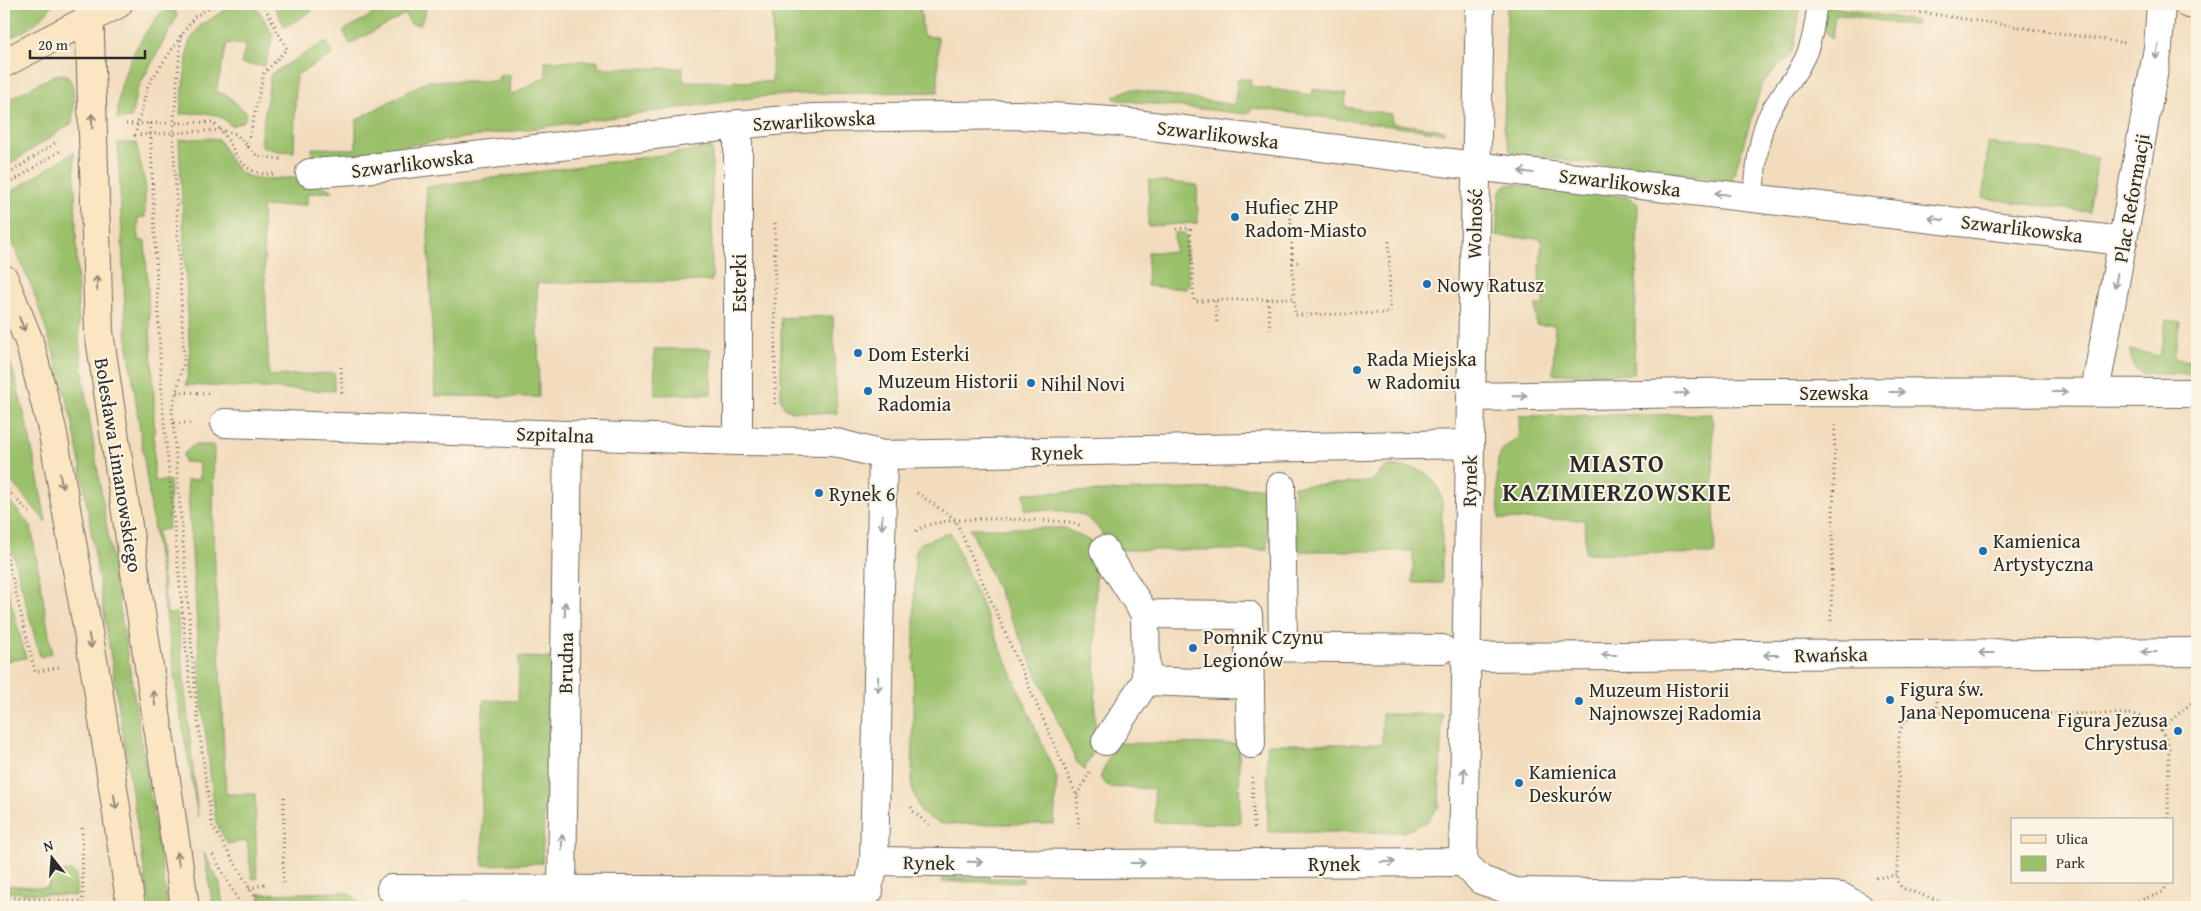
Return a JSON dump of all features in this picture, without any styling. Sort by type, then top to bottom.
[{"type":"main road","points":[[4,64],[89,12],[118,4]]},
{"type":"main road","points":[[2188,4],[2197,5]]},
{"type":"main road","name":"Bolesława Limanowskiego","points":[[89,12],[99,332],[185,907]]},
{"type":"main road","points":[[4,279],[28,341],[52,429],[98,688],[131,907]]},
{"type":"street","name":"Wolność","points":[[1470,444],[1480,4]]},
{"type":"street","name":"Plac Reformacji","points":[[2095,392],[2158,48],[2161,4]]},
{"type":"street","name":"Szwarlikowska","points":[[310,173],[355,170],[738,124],[814,118],[1028,115],[1112,120],[1475,166],[2123,242]]},
{"type":"street","name":"Esterki","points":[[738,124],[738,441]]},
{"type":"street","name":"Szewska","points":[[1471,397],[1749,392],[2197,393]]},
{"type":"street","name":"Szpitalna","points":[[225,423],[738,441],[833,442],[883,455]]},
{"type":"street","name":"Brudna","points":[[562,890],[568,435]]},
{"type":"street","name":"Rynek","points":[[1470,444],[1454,653],[1463,862],[1080,864],[874,861],[883,455],[1470,444]]},
{"type":"street","points":[[1281,486],[1284,648]]},
{"type":"street","points":[[1104,550],[1145,614],[1146,681],[1106,741]]},
{"type":"street","points":[[1145,614],[1248,615],[1251,744]]},
{"type":"street","name":"Rwańska","points":[[1249,647],[1454,653],[1831,654],[2197,652]]},
{"type":"street","points":[[1146,681],[1250,685]]},
{"type":"street","points":[[392,889],[562,890],[869,899],[874,861]]},
{"type":"street","points":[[1463,862],[1481,880],[1515,892],[1711,901],[1841,897],[1859,907]]},
{"type":"lane","points":[[1753,198],[1761,138],[1766,120],[1777,98],[1803,62],[1814,28],[1817,4]]},
{"type":"path","points":[[4,177],[73,132],[92,127],[138,123],[173,122],[212,122],[222,130],[236,156],[252,172],[262,175],[310,173],[313,166],[302,160],[258,156],[247,148],[236,134],[222,130],[135,135],[138,123],[148,85],[194,18],[217,4]]},
{"type":"path","points":[[247,148],[264,73],[287,49],[263,4]]},
{"type":"path","points":[[1866,4],[2158,48]]},
{"type":"path","points":[[181,35],[173,133],[184,361],[172,409],[197,714],[212,825],[248,889],[261,907]]},
{"type":"path","points":[[150,124],[162,400],[194,729]]},
{"type":"path","points":[[4,187],[62,149]]},
{"type":"path","points":[[1290,202],[1295,315],[1390,313],[1389,238]]},
{"type":"path","points":[[775,217],[775,410]]},
{"type":"path","points":[[1176,228],[1190,228],[1194,301],[1294,298]]},
{"type":"path","points":[[1292,263],[1300,262]]},
{"type":"path","points":[[1268,299],[1270,332]]},
{"type":"path","points":[[1215,301],[1217,325]]},
{"type":"path","points":[[1831,654],[1835,420]]},
{"type":"path","points":[[883,455],[918,495],[955,519],[1077,796],[1080,864]]},
{"type":"path","points":[[914,532],[930,523],[955,519],[1071,522],[1094,533],[1104,550]]},
{"type":"path","points":[[4,544],[35,672],[61,667]]},
{"type":"path","points":[[2160,730],[2197,698]]},
{"type":"path","points":[[1958,907],[1902,888],[1897,881],[1899,735],[1905,721],[1911,716],[1919,713],[2133,714],[2142,716],[2160,730],[2169,746],[2168,818]]},
{"type":"path","points":[[1244,829],[1254,829],[1251,744]]},
{"type":"path","points":[[284,795],[284,883]]},
{"type":"path","points":[[908,800],[913,811],[927,824],[936,829]]},
{"type":"path","points":[[1070,830],[1089,830]]},
{"type":"path","points":[[211,851],[242,907]]},
{"type":"path","points":[[248,889],[268,883]]},
{"type":"path","points":[[2119,907],[2159,894],[2164,891],[2166,884]]},
{"type":"path","points":[[4,896],[82,902]]},
{"type":"green space","points":[[4,4],[53,4],[31,26],[18,34],[4,39]]},
{"type":"green space","points":[[170,4],[174,4],[177,17],[137,90],[131,118],[117,119],[118,101],[127,67],[145,33]]},
{"type":"green space","points":[[235,4],[255,4],[273,35],[265,66],[241,64],[246,45],[227,43],[216,91],[228,96],[247,113],[244,121],[231,126],[220,117],[214,115],[201,113],[180,114],[189,42],[201,25]]},
{"type":"green space","points":[[273,4],[308,4],[312,11],[285,27]]},
{"type":"green space","points":[[391,4],[426,4],[425,15],[420,25],[411,24],[405,14],[350,44],[343,31]]},
{"type":"green space","points":[[704,4],[772,4],[775,12],[805,4],[920,4],[923,36],[938,37],[938,92],[800,94],[759,97],[370,151],[355,158],[313,162],[312,148],[356,149],[356,120],[427,81],[499,81],[499,76],[510,75],[509,93],[514,94],[546,76],[545,61],[598,61],[598,68],[683,68],[683,81],[772,82],[773,7],[704,7]]},
{"type":"green space","points":[[1507,4],[1801,4],[1793,53],[1762,84],[1732,181],[1511,153],[1504,131]]},
{"type":"green space","points":[[1826,6],[1917,21],[1916,26],[1835,14],[1832,39],[1822,27]]},
{"type":"green space","points":[[326,41],[333,54],[296,75],[294,152],[277,151],[263,147],[260,142],[271,74]]},
{"type":"green space","points":[[64,74],[69,78],[73,90],[72,123],[4,168],[4,102],[55,75]]},
{"type":"green space","points":[[1238,78],[1251,80],[1250,86],[1312,95],[1313,89],[1346,94],[1345,107],[1392,114],[1392,123],[1444,130],[1444,133],[1253,108],[1247,114],[1117,100],[1113,97],[1130,89],[1234,105]]},
{"type":"green space","points":[[208,138],[219,140],[235,167],[247,176],[264,179],[298,177],[299,184],[320,184],[333,191],[307,194],[307,205],[262,207],[269,376],[334,373],[334,391],[186,385],[190,359],[179,140]]},
{"type":"green space","points":[[118,143],[136,143],[145,183],[145,217],[138,218],[138,240],[145,241],[154,397],[154,481],[170,481],[168,529],[157,531],[167,614],[177,613],[198,817],[178,699],[126,332]]},
{"type":"green space","points":[[1988,143],[2098,157],[2089,212],[1983,198]]},
{"type":"green space","points":[[712,148],[712,281],[537,283],[539,397],[435,396],[426,187]]},
{"type":"green space","points":[[74,152],[79,338],[85,391],[168,907],[150,907],[83,479],[72,420],[55,357],[33,290],[4,223],[4,196]]},
{"type":"green space","points":[[1149,180],[1197,185],[1198,223],[1148,226]]},
{"type":"green space","points":[[1512,184],[1628,197],[1638,204],[1634,374],[1553,374],[1555,325],[1536,325],[1536,305],[1544,305],[1544,297],[1538,296],[1542,239],[1496,236],[1500,191],[1504,186]]},
{"type":"green space","points":[[1174,233],[1184,233],[1186,236],[1189,286],[1186,289],[1147,286],[1148,252],[1175,252]]},
{"type":"green space","points":[[833,316],[837,414],[785,409],[781,399],[781,318]]},
{"type":"green space","points":[[2166,320],[2180,322],[2174,358],[2197,363],[2197,374],[2142,374],[2134,367],[2130,350],[2160,356]]},
{"type":"green space","points":[[4,341],[28,431],[46,522],[4,473]]},
{"type":"green space","points":[[654,349],[711,349],[711,394],[655,395]]},
{"type":"green space","points":[[1712,414],[1715,554],[1585,553],[1585,520],[1499,519],[1498,462],[1502,450],[1516,439],[1519,416]]},
{"type":"green space","points":[[194,445],[214,445],[213,522],[226,794],[255,794],[257,879],[252,878],[247,841],[228,844],[216,823],[203,711],[187,480],[200,479],[199,463],[184,462],[183,454]]},
{"type":"green space","points":[[1385,467],[1414,468],[1428,475],[1438,489],[1442,500],[1442,583],[1413,583],[1413,551],[1295,551],[1294,486],[1371,482]]},
{"type":"green space","points":[[1266,487],[1267,550],[1109,550],[1103,535],[1086,518],[1066,511],[1025,510],[1024,493]]},
{"type":"green space","points":[[4,495],[31,526],[52,653],[40,657],[4,519]]},
{"type":"green space","points":[[970,528],[1064,528],[1090,541],[1096,550],[1095,738],[1092,754],[1084,770],[1077,763]]},
{"type":"green space","points":[[950,532],[1057,778],[1054,824],[941,824],[921,813],[912,788],[915,554],[919,544]]},
{"type":"green space","points":[[4,576],[26,658],[4,661]]},
{"type":"green space","points":[[519,657],[551,658],[542,863],[483,865],[481,737],[484,700],[518,701]]},
{"type":"green space","points":[[1382,714],[1442,714],[1439,806],[1427,822],[1403,832],[1268,832],[1267,744],[1382,744]]},
{"type":"green space","points":[[1115,743],[1239,744],[1240,824],[1155,822],[1154,789],[1109,787],[1100,778]]},
{"type":"green space","points":[[204,853],[220,884],[223,907],[213,907]]},
{"type":"green space","points":[[70,871],[76,875],[76,896],[4,892],[4,885],[47,888],[51,874]]},
{"type":"green space","points":[[942,878],[1023,878],[1023,882],[942,882]]},
{"type":"green space","points":[[345,892],[353,896],[361,907],[268,907],[258,894]]},
{"type":"place","name":"Hufiec ZHP Radom-Miasto","points":[[1235,217]]},
{"type":"place","name":"Nowy Ratusz","points":[[1427,284]]},
{"type":"place","name":"Dom Esterki","points":[[858,353]]},
{"type":"place","name":"Rada Miejska w Radomiu","points":[[1357,370]]},
{"type":"place","name":"Nihil Novi","points":[[1031,383]]},
{"type":"place","name":"Muzeum Historii Radomia","points":[[868,391]]},
{"type":"place","name":"Rynek 6","points":[[819,493]]},
{"type":"place","name":"Kamienica Artystyczna","points":[[1983,551]]},
{"type":"place","name":"Pomnik Czynu Legionów","points":[[1193,648]]},
{"type":"place","name":"Figura św. Jana Nepomucena","points":[[1890,700]]},
{"type":"place","name":"Muzeum Historii Najnowszej Radomia","points":[[1579,701]]},
{"type":"place","name":"Figura Jezusa Chrystusa","points":[[2178,731]]},
{"type":"place","name":"Kamienica Deskurów","points":[[1519,783]]},
{"type":"district","name":"MIASTO KAZIMIERZOWSKIE","points":[[1617,478]]}]
